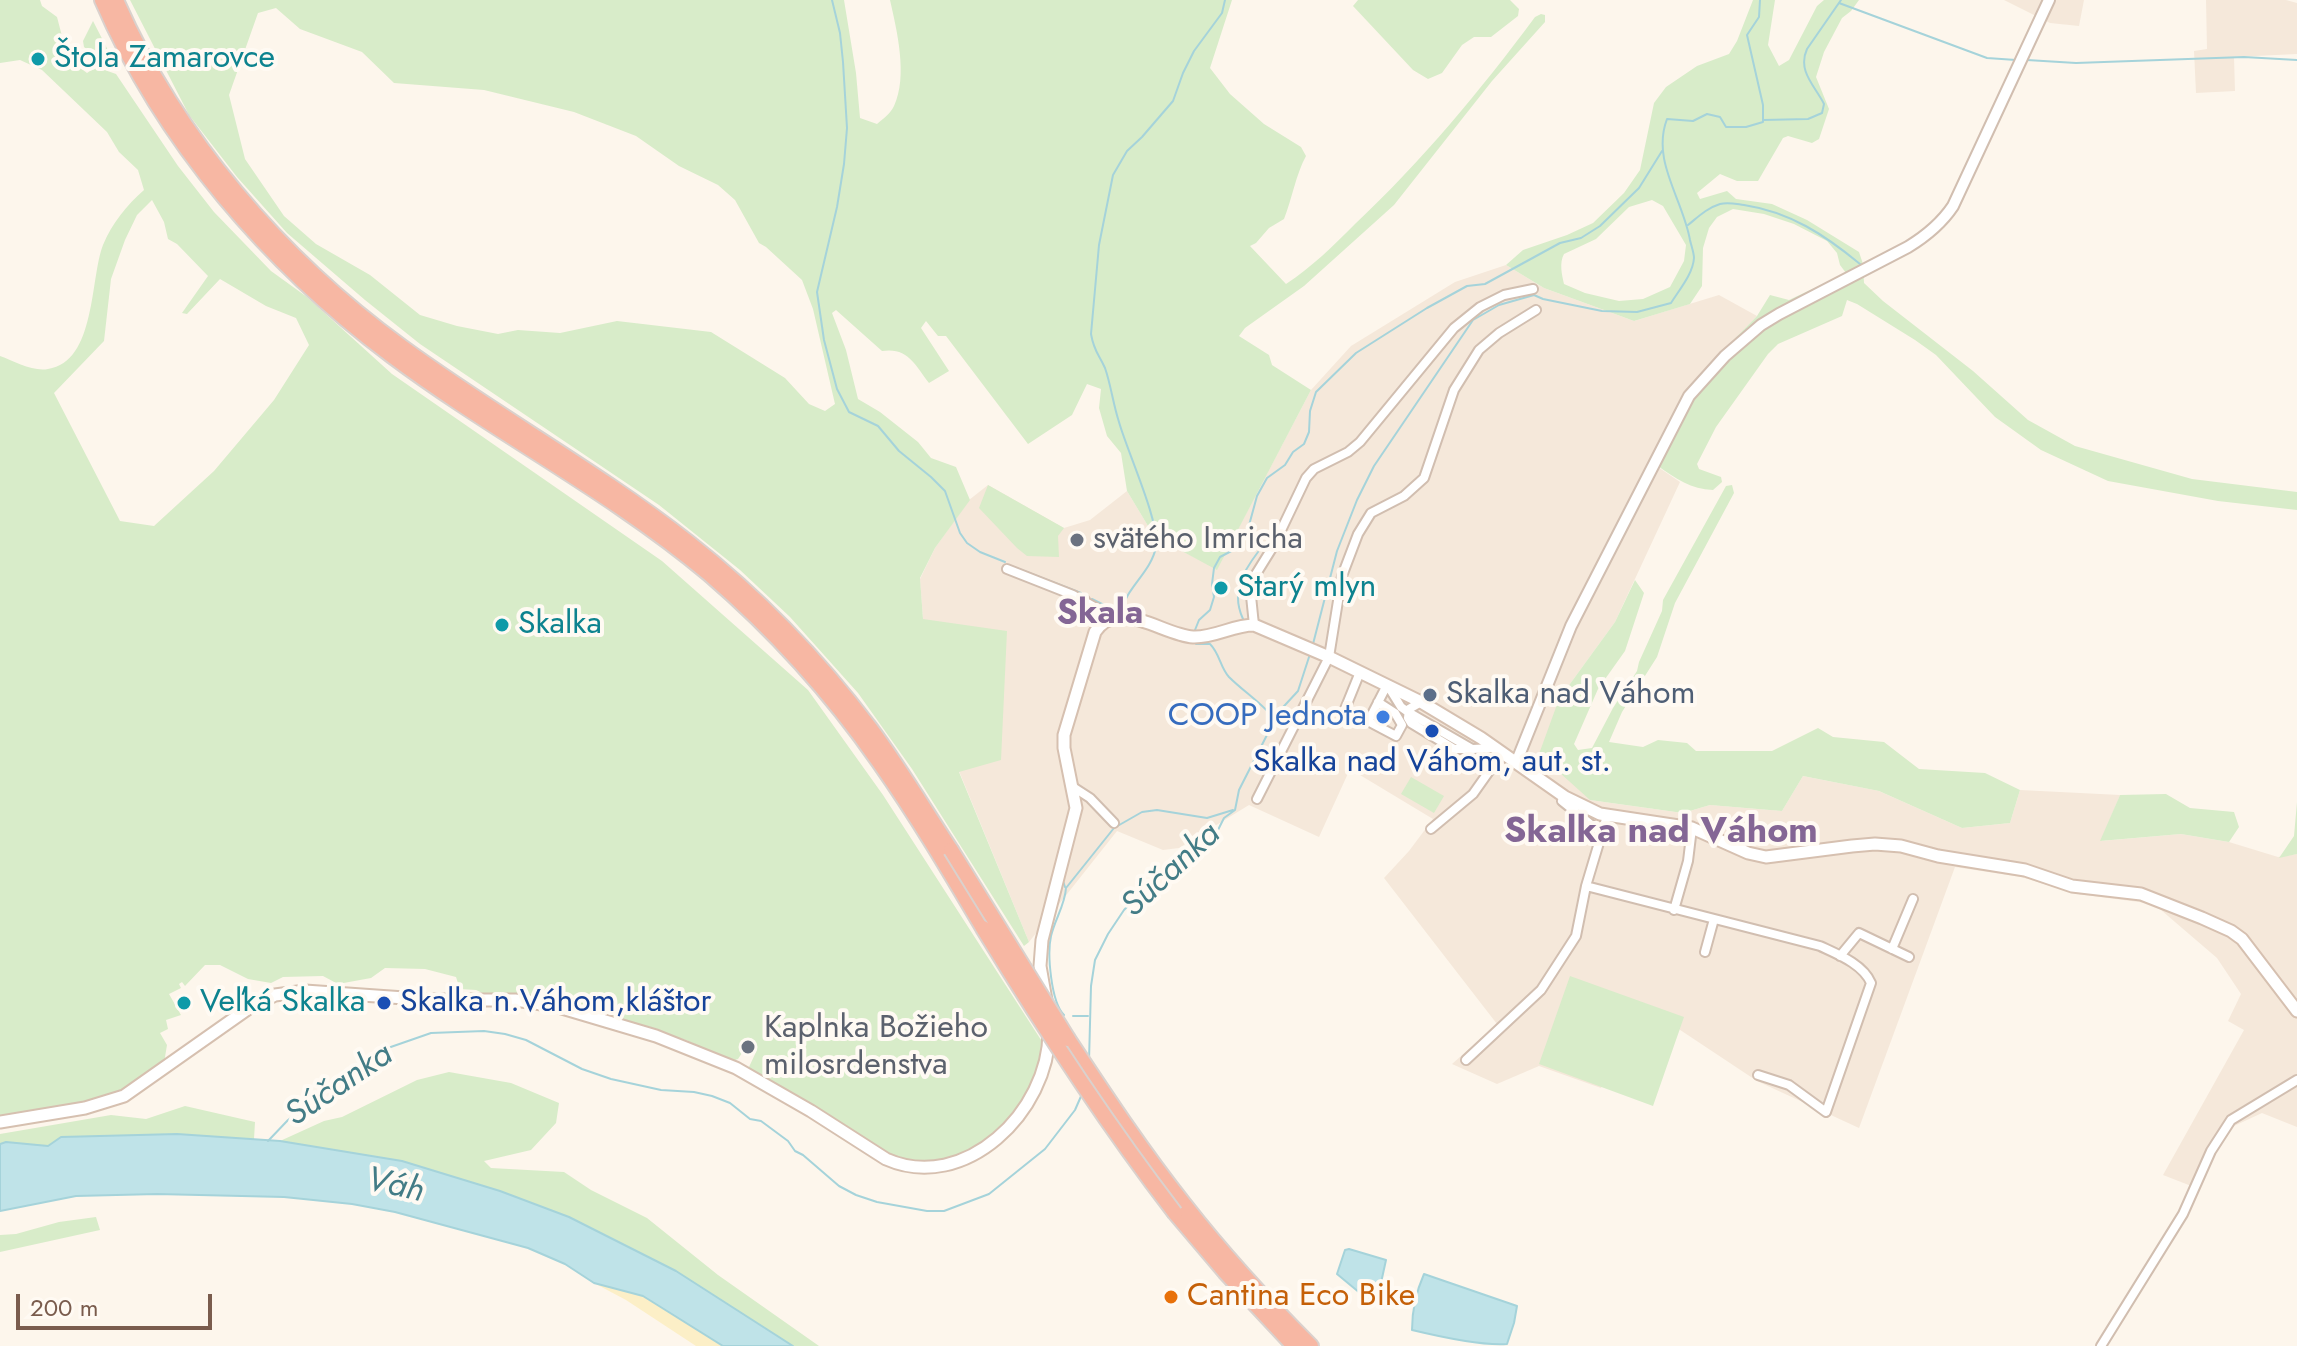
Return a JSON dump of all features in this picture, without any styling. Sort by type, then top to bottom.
[{"type":"highway","points":[[102,0],[146,85],[186,147],[230,204],[290,269],[341,316],[393,357],[625,510],[680,551],[760,621],[808,671],[840,709],[896,788],[1081,1084],[1225,1272],[1294,1346]]},
{"type":"highway","points":[[116,0],[157,78],[204,151],[238,194],[297,258],[400,346],[632,500],[688,542],[767,611],[841,691],[914,793],[1075,1050],[1180,1210],[1311,1346]]},
{"type":"main road","points":[[0,1122],[85,1108],[124,1096],[249,1008],[284,993],[313,991],[453,1001],[503,999],[555,1006],[656,1036],[707,1055],[773,1089],[895,1164],[930,1167],[977,1155],[1008,1128],[1029,1098],[1044,1065],[1049,1031],[1040,949],[1076,805],[1064,735],[1092,641],[1098,628],[1114,618],[1127,618],[1193,636],[1254,625],[1421,702],[1499,750],[1565,797],[1607,816],[1692,828],[1761,856],[1779,857],[1889,844],[1947,858],[2025,870],[2072,886],[2132,892],[2158,899],[2231,931],[2242,939],[2297,1011]]},
{"type":"street","points":[[1516,763],[1571,626],[1674,422],[1698,383],[1761,325],[1908,247],[1944,219],[1953,206],[2049,0]]},
{"type":"street","points":[[1254,625],[1251,596],[1256,574],[1274,545],[1306,478],[1314,469],[1348,452],[1360,442],[1454,328],[1480,307],[1504,295],[1533,289]]},
{"type":"street","points":[[1257,799],[1329,657],[1342,576],[1358,534],[1371,513],[1404,496],[1424,478],[1454,390],[1479,350],[1499,333],[1536,310]]},
{"type":"street","points":[[1007,569],[1085,600],[1114,618]]},
{"type":"street","points":[[1085,600],[1098,628]]},
{"type":"street","points":[[1360,672],[1345,709],[1396,736],[1402,725],[1395,713],[1378,702]]},
{"type":"street","points":[[1369,720],[1387,685],[1401,707],[1408,712]]},
{"type":"street","points":[[1421,702],[1408,712],[1411,723],[1454,749],[1499,750],[1473,794],[1431,829]]},
{"type":"street","points":[[1073,787],[1090,798],[1114,823]]},
{"type":"street","points":[[1565,797],[1562,801],[1599,831],[1600,840]]},
{"type":"street","points":[[1466,1060],[1541,990],[1576,936],[1586,886],[1607,816]]},
{"type":"street","points":[[1674,910],[1688,861],[1692,828]]},
{"type":"street","points":[[1586,886],[1820,946],[1868,975],[1871,983],[1826,1112],[1789,1085],[1758,1075]]},
{"type":"street","points":[[1892,949],[1913,899]]},
{"type":"street","points":[[1705,952],[1714,919]]},
{"type":"street","points":[[1840,956],[1859,933],[1909,957]]},
{"type":"street","points":[[2101,1346],[2183,1214],[2211,1151],[2225,1128],[2231,1120],[2297,1080]]},
{"type":"shaded area","points":[[2004,0],[2084,0],[2079,26],[2050,23]]},
{"type":"shaded area","points":[[2206,0],[2286,0],[2297,3],[2297,54],[2234,57],[2235,91],[2196,93],[2194,51],[2207,49]]},
{"type":"shaded area","points":[[1506,265],[1544,288],[1634,321],[1719,295],[1757,316],[1713,362],[1658,467],[1680,482],[1615,622],[1559,699],[1590,800],[1683,813],[1710,805],[1782,811],[1803,776],[1879,791],[1962,828],[2010,823],[2020,790],[2120,795],[2101,841],[2181,834],[2229,842],[2278,857],[2297,854],[2297,1127],[2262,1113],[2234,1126],[2216,1150],[2199,1189],[2163,1175],[2244,1030],[2228,1021],[2241,994],[2217,958],[2154,904],[2077,894],[2021,877],[1955,867],[1859,1128],[1757,1081],[1635,1000],[1601,1088],[1539,1066],[1497,1084],[1452,1064],[1497,1024],[1384,878],[1433,819],[1350,769],[1319,837],[1249,805],[1179,848],[1163,850],[1117,831],[1029,942],[959,771],[923,619],[920,579],[935,548],[969,500],[988,485],[1064,528],[1090,520],[1127,491],[1154,536],[1217,569],[1311,390],[1351,346],[1455,282]]},
{"type":"green space","points":[[0,0],[40,0],[42,6],[57,17],[71,61],[87,73],[96,67],[116,74],[178,166],[214,212],[271,271],[307,297],[392,374],[662,561],[808,690],[883,795],[1043,1043],[1038,1074],[1018,1108],[986,1144],[951,1160],[928,1163],[903,1160],[880,1150],[755,1074],[749,1067],[756,1052],[746,1047],[738,1059],[732,1061],[686,1040],[535,996],[489,996],[476,990],[460,989],[456,977],[425,969],[385,968],[371,978],[338,984],[323,976],[283,977],[271,983],[248,979],[220,965],[205,965],[185,986],[182,982],[179,984],[181,988],[169,994],[181,1015],[166,1020],[168,1029],[160,1033],[167,1045],[164,1063],[110,1100],[0,1118],[0,356],[42,370],[64,363],[75,351],[89,317],[103,245],[120,215],[144,190],[138,170],[119,152],[107,132],[42,70],[20,60],[0,63]],"holes":[[[152,200],[164,222],[168,239],[177,244],[208,276],[182,313],[187,314],[220,279],[266,306],[296,318],[309,345],[274,400],[214,471],[154,526],[120,521],[54,393],[104,341],[111,279],[137,215]]]},
{"type":"green space","points":[[130,0],[844,0],[860,118],[877,124],[893,109],[900,81],[900,53],[890,0],[1232,0],[1210,68],[1230,94],[1264,124],[1301,147],[1306,156],[1284,219],[1250,246],[1286,284],[1322,256],[1403,176],[1472,98],[1535,17],[1545,15],[1545,22],[1492,81],[1394,205],[1304,286],[1245,328],[1239,336],[1269,355],[1272,365],[1311,390],[1217,570],[1154,536],[1127,491],[1121,453],[1107,436],[1099,408],[1101,389],[1087,384],[1072,415],[1028,444],[946,336],[938,336],[926,321],[921,328],[949,371],[929,383],[905,355],[891,350],[882,351],[836,310],[832,313],[846,350],[858,399],[918,442],[931,458],[956,467],[970,500],[935,548],[920,578],[923,619],[1007,631],[1001,760],[959,772],[1029,942],[1024,946],[912,769],[858,693],[790,617],[740,570],[659,505],[420,344],[365,300],[287,233],[237,177],[189,115]],"holes":[[[276,8],[300,29],[362,52],[394,83],[484,90],[574,112],[636,136],[679,166],[718,185],[735,200],[759,243],[802,280],[813,309],[835,404],[825,411],[809,404],[785,378],[711,332],[617,321],[560,333],[518,330],[498,334],[420,315],[370,275],[316,244],[284,216],[245,159],[229,95],[258,13]]]},
{"type":"green space","points":[[1358,0],[1510,0],[1519,9],[1518,16],[1491,37],[1474,37],[1462,45],[1442,73],[1428,79],[1413,70],[1353,6]]},
{"type":"green space","points":[[1753,0],[1775,0],[1768,45],[1779,66],[1789,60],[1817,6],[1824,0],[1859,0],[1842,18],[1824,52],[1816,77],[1829,109],[1819,139],[1812,143],[1788,136],[1783,138],[1758,181],[1737,181],[1720,174],[1697,193],[1700,199],[1727,191],[1736,199],[1772,204],[1807,220],[1859,252],[1864,283],[1883,301],[1973,371],[2028,420],[2075,446],[2192,479],[2297,492],[2297,510],[2218,501],[2108,481],[2041,450],[1995,417],[1936,355],[1847,300],[1842,316],[1778,344],[1716,427],[1697,464],[1699,469],[1721,477],[1722,482],[1713,490],[1684,482],[1658,466],[1713,361],[1757,316],[1770,295],[1789,300],[1846,273],[1837,253],[1827,241],[1794,224],[1764,214],[1733,209],[1717,217],[1709,228],[1703,248],[1702,286],[1690,304],[1634,321],[1544,288],[1506,265],[1523,250],[1593,223],[1624,193],[1640,170],[1654,103],[1666,87],[1697,66],[1729,54]],"holes":[[[1652,200],[1663,206],[1686,245],[1684,261],[1670,287],[1643,299],[1619,301],[1564,284],[1561,265],[1564,254],[1596,239],[1629,207]]]},
{"type":"green space","points":[[93,21],[113,60],[91,53],[84,47],[83,41]]},
{"type":"green space","points":[[988,485],[1064,528],[1058,536],[1059,557],[1027,556],[1017,548],[979,508]]},
{"type":"green space","points":[[1732,485],[1734,493],[1675,603],[1657,657],[1622,712],[1609,742],[1643,747],[1658,740],[1687,743],[1696,751],[1772,751],[1818,728],[1833,737],[1884,742],[1919,769],[1985,773],[2020,790],[2010,823],[1962,828],[1879,791],[1803,776],[1782,811],[1710,805],[1683,813],[1590,800],[1539,754],[1559,699],[1615,622],[1635,580],[1644,593],[1625,651],[1598,689],[1574,744],[1578,750],[1592,748],[1637,671],[1662,611],[1663,600],[1726,486]]},
{"type":"green space","points":[[1411,777],[1444,796],[1434,813],[1401,794]]},
{"type":"green space","points":[[2166,794],[2190,808],[2234,812],[2239,827],[2229,842],[2181,834],[2100,841],[2120,795]]},
{"type":"green space","points":[[2297,802],[2297,854],[2279,858],[2294,836]]},
{"type":"green space","points":[[1570,976],[1684,1017],[1653,1106],[1539,1064]]},
{"type":"green space","points":[[449,1072],[511,1083],[559,1103],[556,1123],[531,1150],[484,1161],[491,1168],[564,1172],[591,1190],[647,1218],[718,1275],[819,1346],[793,1346],[676,1271],[569,1217],[500,1191],[402,1161],[280,1141],[324,1121],[342,1117],[417,1080]]},
{"type":"green space","points":[[185,1106],[255,1122],[254,1139],[177,1134],[61,1137],[48,1146],[0,1144],[0,1134],[111,1115],[146,1119]]},
{"type":"green space","points":[[96,1217],[100,1230],[0,1252],[0,1235]]},
{"type":"sand","points":[[594,1283],[643,1296],[723,1346],[696,1346]]},
{"type":"water","name":"Váh","points":[[177,1134],[280,1141],[402,1161],[500,1191],[569,1217],[676,1271],[793,1346],[723,1346],[643,1296],[594,1283],[565,1264],[528,1248],[395,1212],[352,1204],[284,1197],[157,1194],[76,1196],[0,1211],[0,1144],[48,1146],[61,1137]]},
{"type":"water","points":[[1345,1250],[1386,1260],[1377,1301],[1372,1303],[1337,1274]]},
{"type":"water","points":[[1424,1274],[1517,1306],[1507,1344],[1473,1342],[1412,1330],[1415,1301]]},
{"type":"waterway","points":[[832,0],[840,33],[847,128],[837,207],[817,292],[824,340],[837,389],[849,412],[878,426],[899,451],[945,491],[960,533],[967,543],[1005,562]]},
{"type":"waterway","points":[[1121,611],[1128,594],[1153,556],[1156,536],[1105,368],[1091,334],[1099,245],[1113,175],[1127,151],[1173,101],[1194,51],[1222,13],[1225,0]]},
{"type":"waterway","name":"Súčanka","points":[[1313,644],[1337,551],[1357,500],[1374,466],[1473,320],[1499,305],[1534,295],[1602,311],[1637,312],[1671,303],[1688,276],[1694,258],[1665,165],[1663,135],[1667,119],[1693,121],[1707,114],[1720,117],[1726,127],[1746,127],[1763,122],[1763,105],[1747,35],[1759,17],[1760,0]]},
{"type":"waterway","points":[[1763,120],[1808,119],[1822,113],[1824,104],[1808,78],[1804,57],[1841,0]]},
{"type":"waterway","points":[[1839,3],[1987,58],[2016,60]]},
{"type":"waterway","points":[[2027,60],[2076,63],[2244,57],[2297,60]]},
{"type":"waterway","points":[[1195,630],[1199,620],[1210,610],[1214,597],[1214,568],[1220,557],[1239,547],[1248,529],[1257,496],[1267,478],[1285,465],[1293,452],[1304,444],[1316,392],[1356,353],[1427,308],[1467,286],[1485,284],[1560,243],[1581,238],[1600,226],[1639,188],[1662,151]]},
{"type":"waterway","points":[[1688,225],[1720,204],[1761,208],[1806,226],[1860,264]]},
{"type":"waterway","points":[[1243,619],[1238,592],[1247,568],[1258,552]]},
{"type":"waterway","points":[[1011,566],[1081,593]]},
{"type":"waterway","points":[[1092,599],[1114,610]]},
{"type":"waterway","points":[[1127,623],[1156,631]]},
{"type":"waterway","points":[[1196,641],[1196,644],[1210,644],[1229,677],[1272,716]]},
{"type":"waterway","name":"Súčanka","points":[[1089,1061],[1091,986],[1095,960],[1108,934],[1124,910],[1148,885],[1215,836],[1224,818],[1235,810],[1239,790],[1273,718],[1298,691],[1310,654]]},
{"type":"waterway","points":[[1064,1015],[1056,1000],[1051,977],[1051,936],[1066,888],[1114,828],[1142,812],[1157,810],[1207,818],[1233,810]]},
{"type":"waterway","points":[[1065,887],[1063,881],[1077,826]]},
{"type":"waterway","points":[[1073,1016],[1088,1016]]},
{"type":"waterway","name":"Súčanka","points":[[268,1141],[288,1120],[385,1049],[431,1033],[484,1031],[526,1040],[582,1069],[611,1079],[661,1090],[694,1092],[730,1103],[750,1119],[761,1121],[839,1186],[856,1195],[877,1202],[944,1211],[989,1194],[1045,1149],[1075,1110],[1082,1094]]},
{"type":"place","name":"Štola Zamarovce","points":[[38,59]]},
{"type":"place","name":"svätého Imricha","points":[[1077,540]]},
{"type":"place","name":"Starý mlyn","points":[[1221,588]]},
{"type":"place","name":"Skalka","points":[[502,625]]},
{"type":"place","name":"Skalka nad Váhom","points":[[1430,695]]},
{"type":"place","name":"COOP Jednota","points":[[1383,717]]},
{"type":"place","name":"Skalka nad Váhom, aut. st.","points":[[1432,731]]},
{"type":"place","name":"Veľká Skalka","points":[[184,1003]]},
{"type":"place","name":"Skalka n.Váhom,kláštor","points":[[384,1003]]},
{"type":"place","name":"Kaplnka Božieho milosrdenstva","points":[[748,1047]]},
{"type":"place","name":"Cantina Eco Bike","points":[[1171,1297]]},
{"type":"district","name":"Skala","points":[[1100,615]]},
{"type":"district","name":"Skalka nad Váhom","points":[[1661,833]]}]
